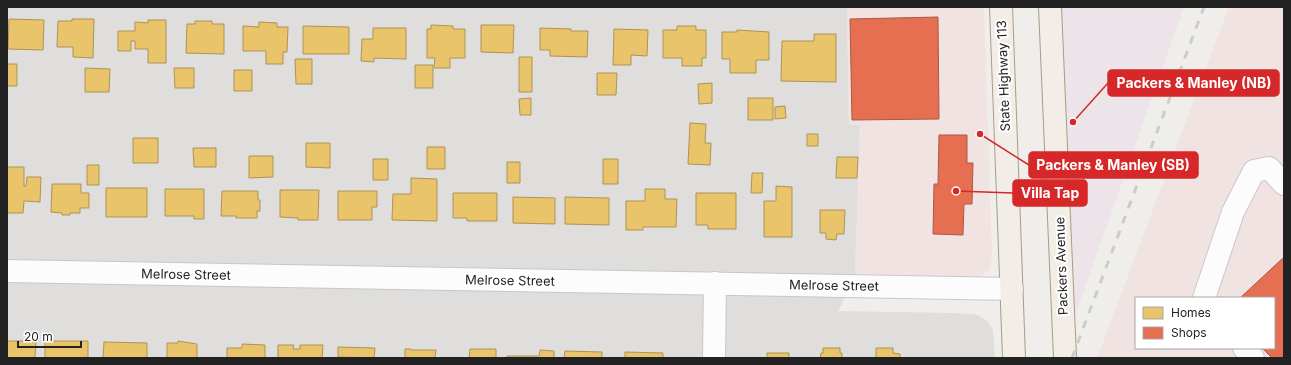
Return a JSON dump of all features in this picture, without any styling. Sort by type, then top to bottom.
[{"type":"main road","name":"State Highway 113","points":[[1001,7],[1012,289]]},
{"type":"main road","name":"Packers Avenue","points":[[1050,7],[1065,358]]},
{"type":"main road","points":[[1012,289],[1014,358]]},
{"type":"street","points":[[1204,297],[1233,212],[1254,171],[1269,168],[1284,184]]},
{"type":"street","name":"Melrose Street","points":[[7,271],[1012,289]]},
{"type":"street","points":[[714,358],[715,283]]},
{"type":"street","points":[[1245,349],[1253,358]]},
{"type":"shaded area","points":[[7,7],[847,7],[849,124],[860,125],[855,277],[838,311],[954,313],[980,316],[988,322],[993,330],[995,358],[7,358]]},
{"type":"shaded area","points":[[847,7],[984,7],[992,255],[989,270],[978,278],[855,277],[860,125],[849,124]]},
{"type":"shaded area","points":[[1050,7],[1184,7],[1064,347]]},
{"type":"shaded area","points":[[1229,7],[1284,7],[1284,358],[1097,358]]},
{"type":"building: Homes","points":[[9,19],[44,20],[43,50],[8,49]]},
{"type":"building: Homes","points":[[72,19],[94,19],[93,58],[73,57],[73,47],[57,47],[58,21],[72,21]]},
{"type":"building: Homes","points":[[148,20],[166,20],[166,63],[148,63],[148,49],[135,49],[135,41],[131,41],[131,51],[118,51],[118,31],[135,31],[135,22],[148,23]]},
{"type":"building: Homes","points":[[195,21],[212,21],[212,24],[224,24],[224,54],[186,53],[187,24],[195,24]]},
{"type":"building: Homes","points":[[259,22],[277,23],[277,27],[288,27],[287,52],[283,52],[283,64],[266,64],[266,51],[243,51],[243,26],[259,27]]},
{"type":"building: Homes","points":[[431,25],[453,26],[453,29],[465,29],[465,58],[450,58],[450,68],[434,68],[435,58],[427,58],[427,29],[431,29]]},
{"type":"building: Homes","points":[[481,25],[514,25],[513,53],[481,52]]},
{"type":"building: Homes","points":[[303,26],[349,27],[349,54],[303,54]]},
{"type":"building: Homes","points":[[677,26],[696,26],[696,30],[706,30],[706,58],[702,58],[702,66],[682,66],[682,58],[663,58],[663,30],[677,30]]},
{"type":"building: Homes","points":[[373,28],[406,28],[406,59],[374,58],[374,62],[361,61],[362,39],[373,39]]},
{"type":"building: Homes","points":[[540,28],[588,31],[587,57],[550,56],[550,50],[540,50]]},
{"type":"building: Homes","points":[[614,29],[648,30],[647,56],[631,55],[631,65],[613,65]]},
{"type":"building: Homes","points":[[737,30],[769,32],[769,60],[756,60],[756,73],[730,73],[730,59],[722,59],[722,32],[737,32]]},
{"type":"building: Homes","points":[[814,34],[836,34],[836,82],[781,81],[782,41],[814,41]]},
{"type":"building: Homes","points":[[519,57],[532,57],[532,92],[519,92]]},
{"type":"building: Homes","points":[[295,59],[312,59],[312,84],[296,84]]},
{"type":"building: Homes","points":[[7,64],[17,64],[17,86],[7,86]]},
{"type":"building: Homes","points":[[415,65],[433,65],[433,88],[415,88]]},
{"type":"building: Homes","points":[[85,68],[110,69],[109,92],[85,92]]},
{"type":"building: Homes","points":[[174,68],[194,68],[194,88],[175,88]]},
{"type":"building: Homes","points":[[234,70],[252,70],[252,91],[234,91]]},
{"type":"building: Homes","points":[[597,73],[617,73],[616,95],[597,95]]},
{"type":"building: Homes","points":[[712,83],[712,103],[699,104],[698,84]]},
{"type":"building: Homes","points":[[531,98],[531,115],[520,115],[519,99]]},
{"type":"building: Homes","points":[[748,98],[773,98],[773,120],[748,120]]},
{"type":"building: Homes","points":[[785,106],[786,118],[775,119],[775,107]]},
{"type":"building: Homes","points":[[690,123],[706,124],[705,143],[711,143],[710,165],[688,164]]},
{"type":"building: Homes","points":[[807,134],[818,134],[818,146],[807,146]]},
{"type":"building: Homes","points":[[133,138],[158,138],[158,163],[133,163]]},
{"type":"building: Homes","points":[[306,143],[330,143],[330,168],[306,167]]},
{"type":"building: Homes","points":[[427,147],[445,147],[445,169],[427,169]]},
{"type":"building: Homes","points":[[193,148],[216,148],[216,167],[194,167]]},
{"type":"building: Homes","points":[[249,156],[273,156],[273,177],[249,178]]},
{"type":"building: Homes","points":[[837,157],[858,157],[857,178],[836,178]]},
{"type":"building: Homes","points":[[373,159],[388,159],[388,180],[373,180]]},
{"type":"building: Homes","points":[[603,159],[618,159],[618,184],[603,184]]},
{"type":"building: Homes","points":[[507,162],[520,162],[520,183],[507,183]]},
{"type":"building: Homes","points":[[87,165],[99,165],[99,185],[87,185]]},
{"type":"building: Homes","points":[[7,167],[24,167],[24,186],[26,186],[27,177],[41,177],[40,202],[24,201],[23,213],[7,213]]},
{"type":"building: Homes","points":[[752,173],[763,173],[762,193],[751,193]]},
{"type":"building: Homes","points":[[411,178],[437,179],[437,221],[392,220],[393,194],[411,194]]},
{"type":"building: Homes","points":[[52,184],[81,184],[81,193],[89,193],[89,208],[80,208],[80,213],[70,213],[70,215],[62,215],[62,213],[51,212]]},
{"type":"building: Homes","points":[[776,186],[792,187],[792,237],[764,237],[764,201],[776,201]]},
{"type":"building: Homes","points":[[106,188],[147,188],[147,217],[106,217]]},
{"type":"building: Homes","points":[[165,189],[204,189],[204,219],[194,219],[194,216],[165,216]]},
{"type":"building: Homes","points":[[645,189],[665,189],[665,199],[677,199],[676,227],[643,227],[643,230],[626,230],[626,201],[645,201]]},
{"type":"building: Homes","points":[[280,190],[319,190],[318,220],[298,220],[298,218],[280,217]]},
{"type":"building: Homes","points":[[222,191],[258,191],[260,211],[257,211],[257,218],[221,216]]},
{"type":"building: Homes","points":[[338,191],[377,191],[377,207],[372,207],[372,220],[338,220]]},
{"type":"building: Homes","points":[[453,193],[497,193],[497,221],[467,221],[467,218],[453,218]]},
{"type":"building: Homes","points":[[696,193],[736,193],[736,229],[708,229],[708,225],[696,225]]},
{"type":"building: Homes","points":[[513,197],[555,198],[555,224],[513,223]]},
{"type":"building: Homes","points":[[565,197],[609,198],[609,225],[565,224]]},
{"type":"building: Homes","points":[[820,210],[845,210],[844,234],[837,234],[836,240],[826,239],[826,233],[820,233]]},
{"type":"building: Homes","points":[[7,341],[36,341],[35,358],[7,358]]},
{"type":"building: Homes","points":[[45,341],[88,341],[88,358],[45,358]]},
{"type":"building: Homes","points":[[178,341],[197,344],[197,358],[167,358],[167,343],[178,343]]},
{"type":"building: Homes","points":[[104,342],[147,343],[147,358],[103,358]]},
{"type":"building: Homes","points":[[242,344],[265,345],[265,358],[227,358],[227,348],[242,348]]},
{"type":"building: Homes","points":[[278,345],[294,345],[293,349],[300,349],[300,345],[323,345],[322,358],[278,358]]},
{"type":"building: Homes","points":[[338,347],[375,348],[374,358],[338,357]]},
{"type":"building: Homes","points":[[823,348],[840,348],[842,358],[820,358],[821,353],[823,353]]},
{"type":"building: Homes","points":[[876,348],[893,348],[893,353],[900,354],[900,358],[876,358]]},
{"type":"building: Homes","points":[[405,349],[436,350],[435,358],[405,358]]},
{"type":"building: Homes","points":[[470,349],[496,349],[496,358],[469,358]]},
{"type":"building: Homes","points":[[540,350],[554,351],[554,358],[507,358],[507,356],[539,356]]},
{"type":"building: Homes","points":[[565,351],[602,352],[602,358],[564,358]]},
{"type":"building: Homes","points":[[625,352],[663,353],[663,358],[625,358]]},
{"type":"building: Homes","points":[[767,353],[789,353],[789,358],[767,358]]},
{"type":"building: Shops","points":[[938,17],[939,119],[852,120],[850,19]]},
{"type":"building: Shops","points":[[939,135],[967,135],[967,163],[973,163],[972,204],[964,204],[963,235],[933,234],[934,184],[938,184]]},
{"type":"building: Shops","points":[[1283,258],[1284,259],[1284,358],[1272,358],[1263,349],[1275,349],[1275,297],[1241,297]]},
{"type":"railway","points":[[1072,358],[1204,7]]},
{"type":"place","name":"Packers & Manley (NB)","points":[[1073,122]]},
{"type":"place","name":"Packers & Manley (SB)","points":[[980,134]]},
{"type":"place","name":"Villa Tap","points":[[956,191]]}]
